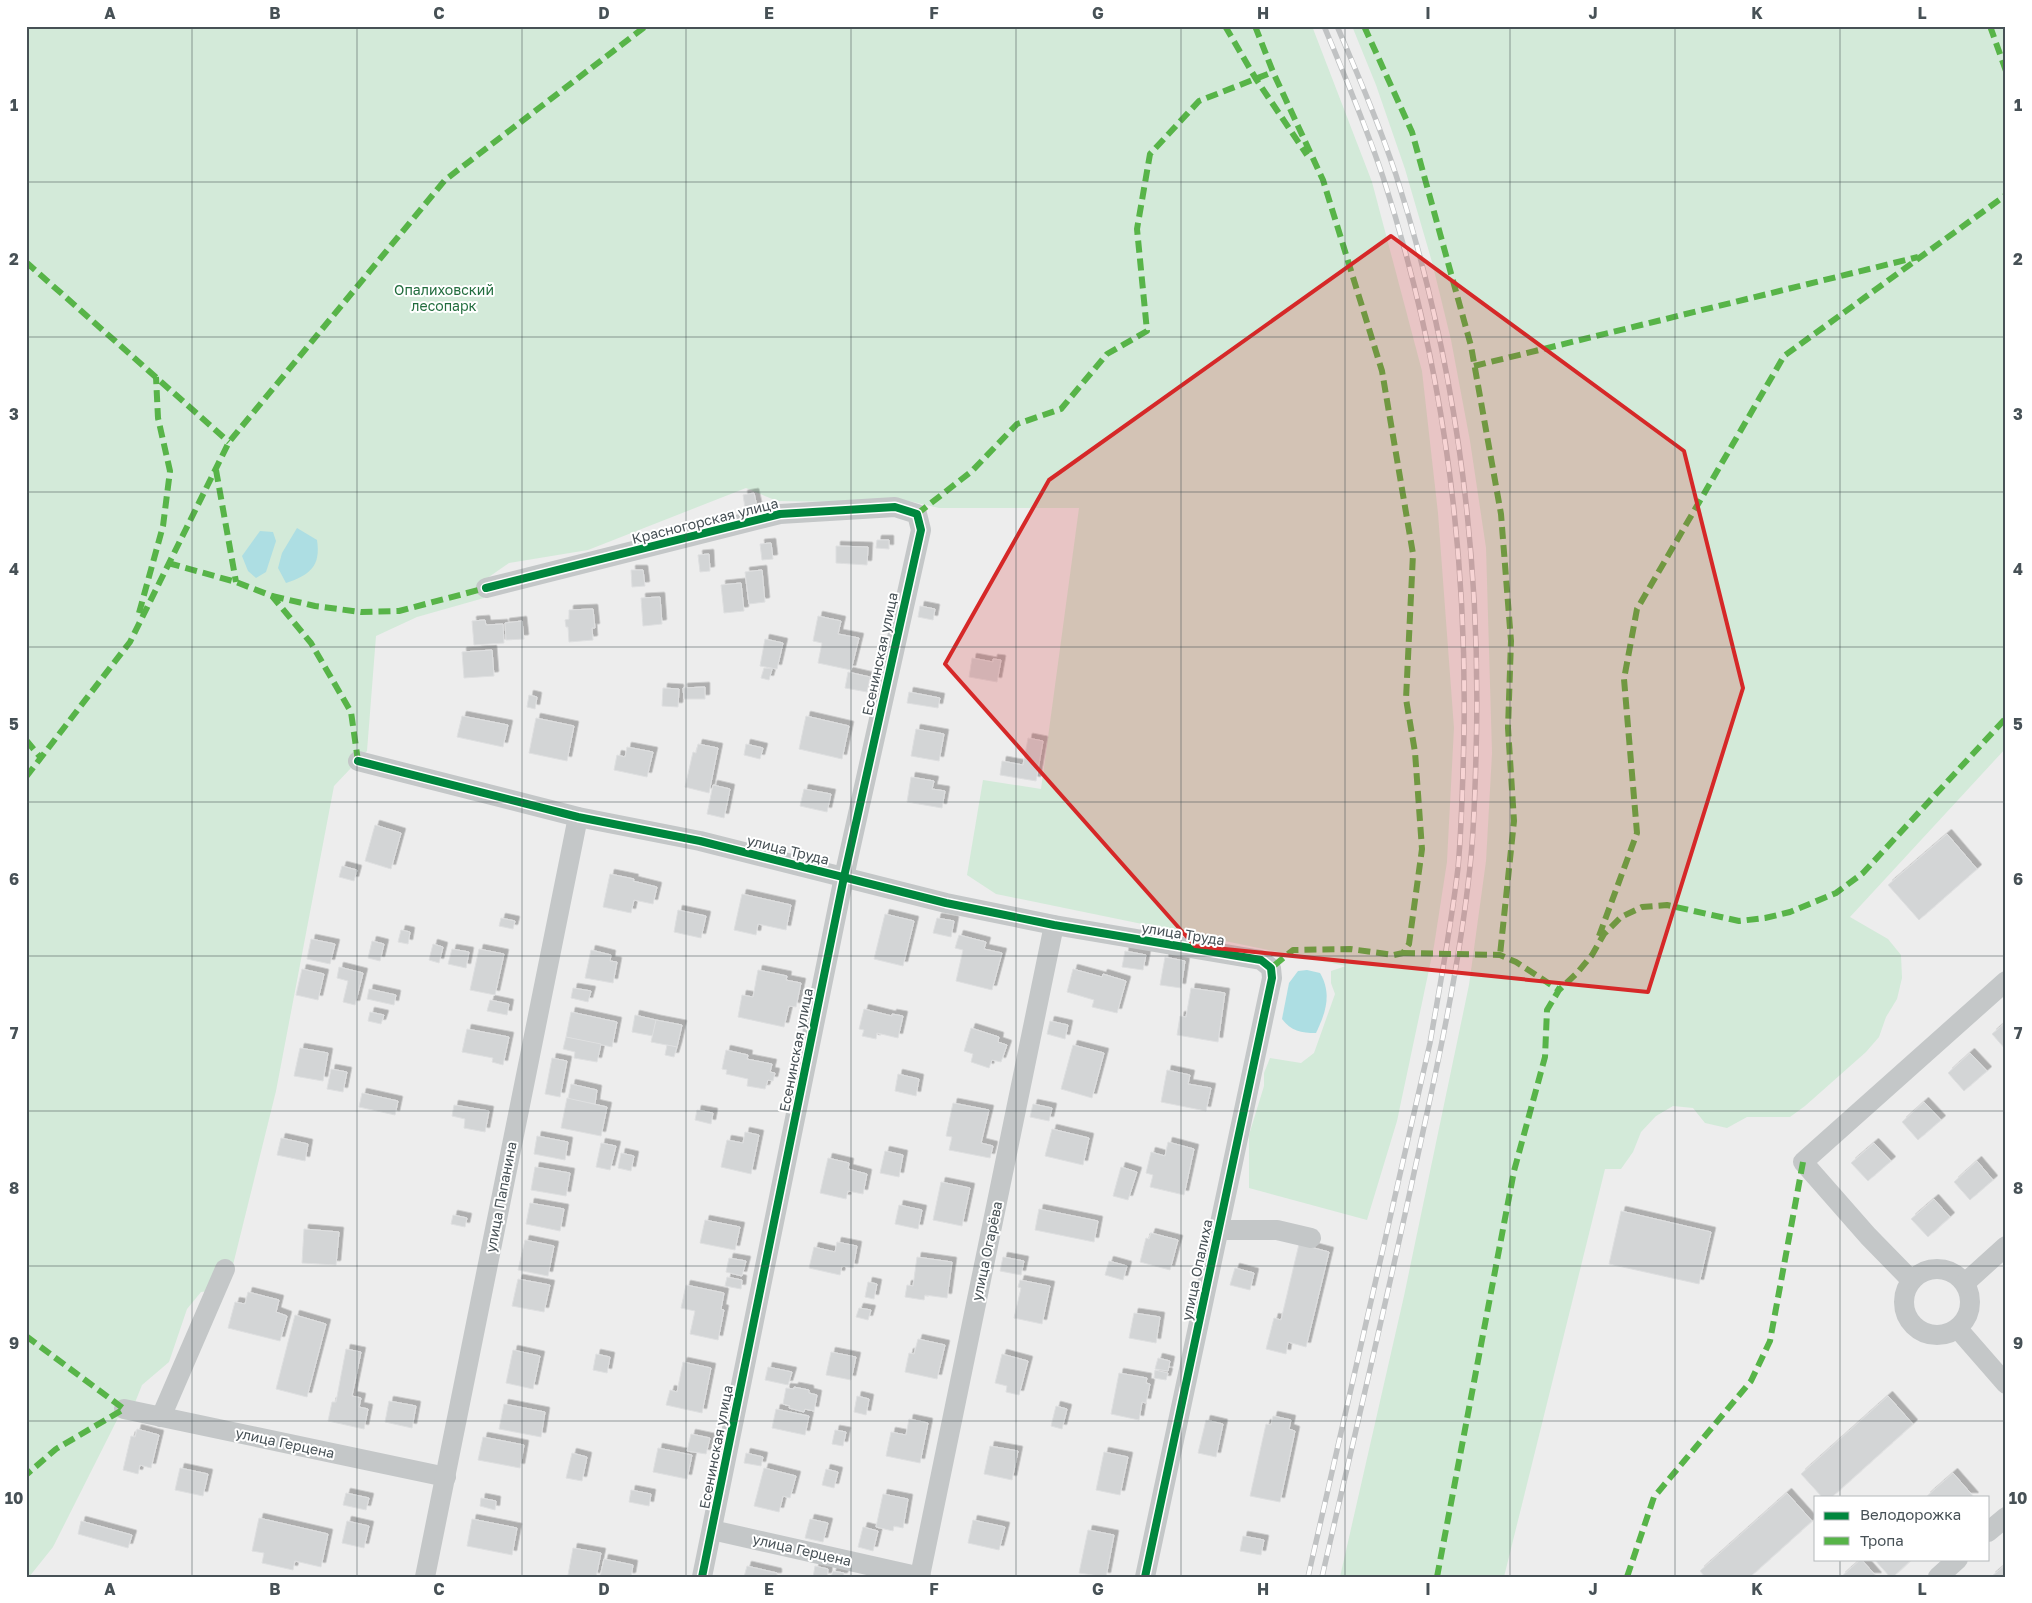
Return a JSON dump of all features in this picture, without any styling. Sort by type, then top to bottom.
[{"type":"street","name":"Красногорская улица","points":[[486,588],[780,514],[895,507],[916,514],[921,530]]},
{"type":"street","name":"Есенинская улица","points":[[702,1577],[844,877],[921,530]]},
{"type":"street","name":"улица Труда","points":[[358,762],[578,816],[700,841],[946,903],[1054,925],[1261,960],[1271,968]]},
{"type":"street","name":"улица Папанина","points":[[425,1577],[578,816]]},
{"type":"street","name":"улица Огарёва","points":[[920,1577],[1054,925]]},
{"type":"street","name":"улица Опалиха","points":[[1145,1577],[1272,978],[1271,968]]},
{"type":"street","points":[[1911,1280],[1868,1236],[1803,1162],[2006,981]]},
{"type":"street","points":[[1218,1230],[1277,1230],[1312,1238]]},
{"type":"street","points":[[1965,1283],[2006,1246]]},
{"type":"street","points":[[162,1417],[225,1269]]},
{"type":"street","points":[[1928,1269],[1949,1270],[1965,1283],[1971,1299],[1968,1316],[1958,1329],[1939,1336],[1920,1332],[1906,1317],[1903,1298],[1911,1280],[1928,1269]]},
{"type":"street","points":[[1958,1329],[2006,1384]]},
{"type":"street","name":"улица Герцена","points":[[124,1409],[446,1476]]},
{"type":"street","points":[[1990,1530],[2006,1517]]},
{"type":"street","name":"улица Герцена","points":[[712,1530],[920,1577]]},
{"type":"street","points":[[1938,1577],[1957,1560]]},
{"type":"highlighted area","points":[[1391,236],[1684,451],[1743,688],[1648,992],[1195,946],[945,664],[1049,480]]},
{"type":"green space","name":"Опалиховский лесопарк","points":[[26,26],[1312,26],[1372,182],[1422,371],[1438,513],[1454,728],[1447,862],[1434,946],[1397,1121],[1367,1220],[1249,1188],[1249,1135],[1264,1086],[1264,1073],[1270,1058],[1301,1063],[1314,1053],[1335,994],[1331,983],[1331,971],[1346,966],[996,894],[967,875],[983,780],[1041,789],[1079,508],[939,508],[900,499],[844,502],[777,501],[746,488],[588,550],[509,563],[483,581],[484,598],[417,617],[376,636],[367,751],[334,786],[276,1091],[231,1273],[210,1291],[201,1292],[187,1309],[169,1362],[142,1385],[128,1420],[118,1418],[53,1547],[29,1577],[26,1577]]},
{"type":"green space","points":[[1352,26],[2006,26],[2006,748],[1850,917],[1888,939],[1901,955],[1902,978],[1897,999],[1886,1017],[1879,1037],[1866,1052],[1790,1117],[1747,1117],[1727,1128],[1705,1123],[1693,1108],[1673,1106],[1656,1116],[1641,1132],[1633,1152],[1621,1169],[1605,1169],[1504,1577],[1340,1577],[1404,1296],[1469,985],[1486,861],[1492,753],[1486,548],[1470,441],[1451,340],[1432,262],[1405,169],[1376,85]]},
{"type":"water","points":[[297,528],[317,540],[317,557],[312,568],[307,573],[286,583],[278,568],[282,553]]},
{"type":"water","points":[[260,531],[273,532],[276,541],[266,572],[256,578],[248,571],[242,556]]},
{"type":"water","points":[[1307,970],[1320,973],[1326,988],[1325,1010],[1316,1033],[1297,1030],[1289,1026],[1282,1019],[1289,983],[1298,971]]},
{"type":"building","points":[[754,493],[758,511],[746,514],[743,495]]},
{"type":"building","points":[[877,540],[889,540],[889,549],[876,548]]},
{"type":"building","points":[[771,543],[773,559],[762,560],[760,544]]},
{"type":"building","points":[[836,546],[868,547],[867,565],[836,563]]},
{"type":"building","points":[[709,554],[710,571],[700,572],[698,555]]},
{"type":"building","points":[[631,570],[643,570],[645,586],[632,587]]},
{"type":"building","points":[[762,570],[765,602],[749,604],[745,572]]},
{"type":"building","points":[[741,583],[744,611],[724,613],[721,585]]},
{"type":"building","points":[[660,597],[662,624],[643,626],[641,598]]},
{"type":"building","points":[[920,606],[935,609],[933,620],[918,617]]},
{"type":"building","points":[[593,609],[595,628],[592,628],[593,640],[569,642],[568,627],[566,627],[565,620],[569,619],[569,610]]},
{"type":"building","points":[[818,616],[841,621],[838,634],[859,638],[851,670],[818,663],[822,643],[813,641]]},
{"type":"building","points":[[485,620],[486,625],[503,624],[504,643],[474,645],[472,621]]},
{"type":"building","points":[[522,621],[524,639],[506,640],[505,623]]},
{"type":"building","points":[[765,639],[783,643],[777,669],[760,666]]},
{"type":"building","points":[[492,650],[494,676],[464,678],[462,652]]},
{"type":"building","points":[[972,658],[993,662],[993,659],[1001,660],[997,682],[969,677]]},
{"type":"building","points":[[764,668],[772,669],[769,680],[761,678]]},
{"type":"building","points":[[848,672],[870,677],[867,692],[845,688]]},
{"type":"building","points":[[705,687],[705,699],[684,699],[683,688]]},
{"type":"building","points":[[663,688],[679,689],[678,707],[662,706]]},
{"type":"building","points":[[909,692],[940,698],[938,708],[907,703]]},
{"type":"building","points":[[529,695],[537,697],[535,709],[527,707]]},
{"type":"building","points":[[462,716],[508,725],[503,747],[457,737]]},
{"type":"building","points":[[806,716],[849,726],[842,759],[799,749]]},
{"type":"building","points":[[536,718],[574,726],[567,761],[529,753]]},
{"type":"building","points":[[916,729],[944,734],[939,761],[911,756]]},
{"type":"building","points":[[1028,738],[1043,741],[1036,781],[1000,775],[1002,761],[1023,765]]},
{"type":"building","points":[[698,744],[718,748],[709,793],[685,787],[693,752],[696,753]]},
{"type":"building","points":[[746,744],[763,748],[760,759],[744,755]]},
{"type":"building","points":[[627,747],[653,752],[647,777],[614,770],[617,755],[625,757]]},
{"type":"building","points":[[911,777],[934,781],[932,789],[945,791],[942,808],[907,802]]},
{"type":"building","points":[[713,785],[730,789],[724,818],[707,814]]},
{"type":"building","points":[[804,789],[831,794],[827,812],[800,806]]},
{"type":"building","points":[[375,825],[401,833],[391,869],[365,861]]},
{"type":"building","points":[[1947,834],[1977,869],[1919,920],[1888,885]]},
{"type":"building","points":[[342,866],[357,870],[354,881],[339,877]]},
{"type":"building","points":[[610,874],[634,879],[633,881],[657,887],[653,904],[634,900],[631,913],[603,907]]},
{"type":"building","points":[[742,894],[791,905],[786,930],[758,924],[756,935],[734,930]]},
{"type":"building","points":[[678,910],[706,916],[701,938],[674,932]]},
{"type":"building","points":[[885,914],[914,921],[903,966],[874,959]]},
{"type":"building","points":[[501,918],[515,921],[513,929],[499,926]]},
{"type":"building","points":[[937,918],[954,921],[951,937],[933,933]]},
{"type":"building","points":[[401,930],[410,932],[408,944],[398,942]]},
{"type":"building","points":[[959,935],[986,942],[984,949],[1002,953],[992,990],[956,981],[963,950],[955,948]]},
{"type":"building","points":[[311,939],[335,944],[330,964],[307,959]]},
{"type":"building","points":[[372,941],[384,944],[380,961],[368,958]]},
{"type":"building","points":[[433,944],[443,947],[439,963],[429,960]]},
{"type":"building","points":[[452,949],[469,952],[466,968],[448,964]]},
{"type":"building","points":[[479,949],[504,954],[495,995],[470,990]]},
{"type":"building","points":[[591,950],[611,955],[610,961],[617,962],[613,983],[585,978]]},
{"type":"building","points":[[1125,951],[1146,955],[1143,970],[1122,967]]},
{"type":"building","points":[[1165,957],[1185,961],[1181,988],[1160,985]]},
{"type":"building","points":[[339,967],[363,973],[355,1005],[343,1002],[348,981],[337,978]]},
{"type":"building","points":[[302,969],[324,974],[318,1000],[296,995]]},
{"type":"building","points":[[1073,969],[1102,977],[1103,974],[1126,981],[1117,1013],[1092,1007],[1094,1000],[1067,992]]},
{"type":"building","points":[[758,970],[787,976],[786,980],[801,983],[796,1007],[789,1006],[784,1027],[738,1017],[742,995],[753,997]]},
{"type":"building","points":[[573,988],[591,991],[588,1002],[571,998]]},
{"type":"building","points":[[1191,988],[1225,993],[1218,1042],[1177,1035],[1180,1016],[1186,1017]]},
{"type":"building","points":[[369,989],[396,995],[394,1005],[367,999]]},
{"type":"building","points":[[490,1000],[509,1004],[507,1015],[487,1011]]},
{"type":"building","points":[[864,1009],[892,1016],[892,1014],[903,1016],[898,1038],[877,1033],[876,1039],[862,1036],[864,1030],[859,1029]]},
{"type":"building","points":[[370,1012],[384,1015],[381,1024],[368,1021]]},
{"type":"building","points":[[571,1012],[617,1022],[612,1047],[566,1037]]},
{"type":"building","points":[[635,1015],[656,1020],[653,1036],[632,1032]]},
{"type":"building","points":[[656,1020],[682,1025],[677,1047],[651,1042]]},
{"type":"building","points":[[1050,1021],[1068,1025],[1065,1039],[1047,1034]]},
{"type":"building","points":[[2006,1022],[2006,1050],[1992,1034]]},
{"type":"building","points":[[971,1028],[999,1037],[998,1042],[1007,1045],[1001,1062],[992,1060],[989,1068],[971,1062],[973,1054],[964,1051]]},
{"type":"building","points":[[467,1029],[509,1037],[503,1065],[492,1062],[493,1058],[462,1052]]},
{"type":"building","points":[[566,1037],[601,1044],[597,1062],[574,1058],[575,1052],[563,1049]]},
{"type":"building","points":[[667,1045],[677,1047],[674,1057],[665,1055]]},
{"type":"building","points":[[1073,1045],[1104,1053],[1092,1098],[1061,1089]]},
{"type":"building","points":[[300,1048],[328,1053],[323,1081],[294,1076]]},
{"type":"building","points":[[726,1050],[748,1055],[747,1059],[772,1064],[770,1072],[775,1073],[773,1081],[768,1080],[765,1089],[747,1086],[748,1079],[726,1074],[727,1070],[722,1069]]},
{"type":"building","points":[[1970,1053],[1987,1071],[1964,1091],[1948,1073]]},
{"type":"building","points":[[552,1058],[567,1061],[560,1097],[545,1094]]},
{"type":"building","points":[[331,1069],[347,1072],[343,1092],[327,1089]]},
{"type":"building","points":[[1167,1070],[1190,1075],[1188,1084],[1211,1088],[1206,1111],[1161,1102]]},
{"type":"building","points":[[898,1074],[919,1079],[916,1096],[895,1091]]},
{"type":"building","points":[[571,1084],[597,1090],[595,1104],[568,1099]]},
{"type":"building","points":[[362,1093],[398,1101],[395,1115],[359,1107]]},
{"type":"building","points":[[567,1098],[607,1107],[601,1136],[561,1128]]},
{"type":"building","points":[[1924,1102],[1941,1120],[1918,1140],[1902,1122]]},
{"type":"building","points":[[953,1103],[989,1110],[981,1143],[993,1146],[990,1158],[949,1150],[952,1137],[946,1136]]},
{"type":"building","points":[[1033,1104],[1052,1108],[1049,1121],[1030,1117]]},
{"type":"building","points":[[454,1105],[489,1111],[485,1132],[464,1128],[465,1119],[452,1116]]},
{"type":"building","points":[[697,1110],[713,1113],[711,1124],[695,1120]]},
{"type":"building","points":[[1052,1129],[1089,1138],[1083,1165],[1045,1156]]},
{"type":"building","points":[[745,1132],[759,1135],[751,1174],[721,1167],[727,1140],[743,1143]]},
{"type":"building","points":[[537,1136],[568,1142],[565,1160],[534,1154]]},
{"type":"building","points":[[281,1138],[308,1144],[305,1161],[277,1155]]},
{"type":"building","points":[[1168,1142],[1194,1149],[1184,1195],[1150,1187],[1153,1175],[1146,1173],[1151,1152],[1165,1156]]},
{"type":"building","points":[[601,1143],[616,1146],[610,1170],[596,1167]]},
{"type":"building","points":[[1874,1143],[1891,1161],[1868,1181],[1851,1163]]},
{"type":"building","points":[[885,1151],[903,1155],[899,1177],[880,1173]]},
{"type":"building","points":[[621,1153],[634,1156],[631,1171],[618,1168]]},
{"type":"building","points":[[828,1158],[849,1163],[848,1169],[867,1174],[863,1194],[848,1191],[846,1199],[820,1193]]},
{"type":"building","points":[[1977,1161],[1993,1180],[1970,1200],[1954,1182]]},
{"type":"building","points":[[535,1167],[570,1173],[566,1196],[531,1190]]},
{"type":"building","points":[[1121,1167],[1137,1172],[1128,1200],[1113,1196]]},
{"type":"building","points":[[941,1182],[970,1188],[962,1226],[933,1220]]},
{"type":"building","points":[[1934,1199],[1950,1217],[1928,1237],[1911,1219]]},
{"type":"building","points":[[530,1203],[564,1209],[560,1231],[526,1224]]},
{"type":"building","points":[[899,1205],[922,1210],[918,1229],[895,1224]]},
{"type":"building","points":[[1039,1209],[1098,1221],[1094,1242],[1035,1230]]},
{"type":"building","points":[[1621,1211],[1711,1232],[1699,1284],[1609,1264]]},
{"type":"building","points":[[453,1215],[467,1218],[465,1227],[451,1224]]},
{"type":"building","points":[[705,1220],[740,1227],[735,1250],[700,1243]]},
{"type":"building","points":[[304,1229],[339,1232],[336,1265],[302,1263]]},
{"type":"building","points":[[1151,1233],[1178,1240],[1170,1270],[1140,1262],[1146,1238],[1149,1239]]},
{"type":"building","points":[[525,1240],[554,1246],[548,1276],[518,1270]]},
{"type":"building","points":[[837,1242],[857,1246],[853,1268],[842,1266],[840,1275],[809,1268],[814,1247],[835,1252]]},
{"type":"building","points":[[1299,1244],[1329,1252],[1306,1347],[1288,1342],[1286,1354],[1266,1349],[1274,1318],[1281,1320]]},
{"type":"building","points":[[917,1257],[952,1262],[947,1298],[925,1295],[924,1300],[905,1297],[907,1285],[913,1286]]},
{"type":"building","points":[[1003,1257],[1024,1261],[1021,1275],[1000,1271]]},
{"type":"building","points":[[729,1258],[746,1261],[742,1276],[726,1272]]},
{"type":"building","points":[[1109,1261],[1127,1266],[1123,1280],[1105,1275]]},
{"type":"building","points":[[1235,1268],[1254,1273],[1250,1290],[1230,1285]]},
{"type":"building","points":[[727,1277],[742,1280],[741,1289],[725,1286]]},
{"type":"building","points":[[518,1279],[550,1285],[544,1312],[512,1306]]},
{"type":"building","points":[[1020,1280],[1050,1286],[1042,1324],[1014,1318],[1021,1288],[1018,1287]]},
{"type":"building","points":[[868,1282],[877,1284],[874,1299],[865,1297]]},
{"type":"building","points":[[686,1285],[724,1293],[721,1309],[724,1310],[718,1340],[690,1334],[695,1311],[681,1308]]},
{"type":"building","points":[[248,1292],[279,1300],[276,1312],[287,1316],[280,1341],[228,1328],[235,1302],[245,1304]]},
{"type":"building","points":[[859,1308],[871,1310],[868,1320],[856,1317]]},
{"type":"building","points":[[1134,1313],[1160,1317],[1156,1343],[1129,1338]]},
{"type":"building","points":[[295,1315],[326,1324],[307,1397],[276,1389]]},
{"type":"building","points":[[918,1339],[945,1345],[937,1379],[905,1372],[909,1353],[914,1354]]},
{"type":"building","points":[[346,1349],[361,1352],[352,1396],[361,1398],[359,1407],[368,1409],[364,1429],[328,1421],[332,1402],[336,1402]]},
{"type":"building","points":[[513,1350],[540,1356],[533,1389],[506,1383]]},
{"type":"building","points":[[831,1352],[856,1357],[851,1380],[826,1375]]},
{"type":"building","points":[[596,1354],[610,1357],[607,1373],[593,1370]]},
{"type":"building","points":[[1002,1354],[1028,1361],[1019,1395],[1006,1392],[1007,1386],[995,1383]]},
{"type":"building","points":[[1158,1358],[1170,1361],[1168,1371],[1155,1369]]},
{"type":"building","points":[[683,1362],[711,1368],[702,1413],[666,1405],[670,1390],[677,1392]]},
{"type":"building","points":[[768,1367],[792,1372],[788,1385],[765,1380]]},
{"type":"building","points":[[1155,1370],[1168,1373],[1166,1380],[1154,1378]]},
{"type":"building","points":[[1119,1373],[1147,1378],[1146,1383],[1150,1384],[1146,1403],[1142,1402],[1139,1420],[1111,1414]]},
{"type":"building","points":[[794,1387],[809,1390],[809,1393],[817,1395],[814,1411],[805,1409],[804,1412],[789,1408],[790,1406],[783,1404],[786,1388],[794,1389]]},
{"type":"building","points":[[857,1396],[869,1399],[866,1415],[854,1412]]},
{"type":"building","points":[[1888,1396],[1913,1424],[1833,1496],[1821,1496],[1801,1474]]},
{"type":"building","points":[[389,1401],[416,1406],[412,1428],[385,1422]]},
{"type":"building","points":[[504,1404],[545,1412],[541,1437],[499,1429]]},
{"type":"building","points":[[1056,1406],[1067,1409],[1062,1429],[1051,1426]]},
{"type":"building","points":[[776,1409],[809,1416],[805,1435],[772,1428]]},
{"type":"building","points":[[1273,1416],[1291,1420],[1289,1429],[1295,1431],[1280,1502],[1250,1496],[1266,1424],[1271,1425]]},
{"type":"building","points":[[909,1419],[928,1423],[920,1463],[886,1456],[891,1432],[906,1435]]},
{"type":"building","points":[[1206,1420],[1223,1424],[1216,1457],[1198,1453]]},
{"type":"building","points":[[137,1429],[159,1435],[151,1468],[140,1465],[138,1474],[123,1470],[131,1436],[135,1437]]},
{"type":"building","points":[[835,1430],[846,1432],[843,1446],[832,1444]]},
{"type":"building","points":[[691,1434],[710,1438],[706,1454],[687,1451]]},
{"type":"building","points":[[483,1437],[524,1445],[520,1468],[478,1460]]},
{"type":"building","points":[[990,1446],[1018,1451],[1012,1480],[984,1474]]},
{"type":"building","points":[[658,1448],[692,1455],[687,1479],[653,1472]]},
{"type":"building","points":[[1104,1452],[1128,1457],[1120,1495],[1096,1490]]},
{"type":"building","points":[[572,1453],[587,1457],[582,1481],[566,1478]]},
{"type":"building","points":[[746,1453],[763,1457],[761,1466],[744,1463]]},
{"type":"building","points":[[180,1468],[208,1474],[203,1496],[175,1490]]},
{"type":"building","points":[[764,1468],[796,1476],[790,1498],[783,1496],[779,1512],[754,1506]]},
{"type":"building","points":[[826,1469],[838,1472],[834,1488],[822,1485]]},
{"type":"building","points":[[1953,1473],[1973,1496],[1927,1496]]},
{"type":"building","points":[[631,1490],[651,1494],[649,1506],[629,1502]]},
{"type":"building","points":[[346,1493],[369,1498],[366,1510],[343,1505]]},
{"type":"building","points":[[1787,1493],[1812,1521],[1750,1577],[1705,1577],[1700,1571]]},
{"type":"building","points":[[883,1494],[908,1499],[903,1528],[894,1526],[893,1531],[876,1527]]},
{"type":"building","points":[[481,1498],[496,1501],[495,1510],[480,1506]]},
{"type":"building","points":[[259,1518],[328,1534],[321,1567],[295,1561],[293,1570],[262,1563],[264,1553],[252,1551]]},
{"type":"building","points":[[472,1519],[517,1528],[512,1555],[467,1546]]},
{"type":"building","points":[[810,1519],[828,1523],[823,1542],[805,1538]]},
{"type":"building","points":[[973,1520],[1005,1527],[999,1550],[968,1543]]},
{"type":"building","points":[[81,1521],[132,1535],[128,1548],[78,1534]]},
{"type":"building","points":[[347,1521],[369,1526],[364,1548],[342,1543]]},
{"type":"building","points":[[863,1527],[878,1531],[873,1551],[858,1547]]},
{"type":"building","points":[[1088,1530],[1114,1535],[1106,1577],[1079,1573]]},
{"type":"building","points":[[1243,1536],[1264,1540],[1261,1555],[1240,1551]]},
{"type":"building","points":[[573,1548],[601,1553],[596,1577],[568,1575]]},
{"type":"building","points":[[604,1559],[633,1565],[631,1577],[600,1577]]},
{"type":"building","points":[[1862,1560],[1877,1577],[1841,1577]]},
{"type":"building","points":[[1875,1560],[1911,1560],[1893,1577],[1890,1577]]},
{"type":"building","points":[[2006,1564],[2006,1577],[1991,1577]]},
{"type":"building","points":[[747,1566],[777,1573],[777,1577],[744,1577]]},
{"type":"building","points":[[815,1566],[828,1569],[827,1577],[813,1577]]},
{"type":"building","points":[[833,1571],[844,1573],[843,1577],[831,1577]]},
{"type":"railway","points":[[1308,1577],[1430,1043],[1449,934],[1458,868],[1464,732],[1461,592],[1455,521],[1435,382],[1421,313],[1383,177],[1324,26]]},
{"type":"railway","points":[[1322,1577],[1403,1224],[1460,944],[1470,867],[1475,798],[1477,682],[1469,535],[1461,462],[1435,317],[1396,175],[1337,26]]},
{"type":"marked path","points":[[26,777],[130,642],[229,442],[445,180],[646,26]]},
{"type":"marked path","points":[[1225,26],[1256,79],[1307,155]]},
{"type":"marked path","points":[[1255,26],[1273,72],[1323,180],[1382,371],[1413,554],[1406,699],[1415,752],[1422,849],[1409,944],[1403,953],[1394,955],[1350,949],[1293,950],[1271,968]]},
{"type":"marked path","points":[[1364,26],[1412,132],[1471,346],[1501,514],[1511,641],[1508,728],[1514,821],[1500,955]]},
{"type":"marked path","points":[[1990,26],[2006,71]]},
{"type":"marked path","points":[[917,514],[972,471],[1017,424],[1061,409],[1107,354],[1147,331],[1137,229],[1150,154],[1199,101],[1273,72]]},
{"type":"marked path","points":[[1599,936],[1637,833],[1624,679],[1637,609],[1784,356],[2006,195]]},
{"type":"marked path","points":[[1474,366],[1918,257]]},
{"type":"marked path","points":[[26,262],[229,442]]},
{"type":"marked path","points":[[139,613],[163,526],[170,471],[158,418],[156,377]]},
{"type":"marked path","points":[[216,470],[236,582]]},
{"type":"marked path","points":[[168,563],[236,582],[272,596],[311,643],[351,712],[358,761]]},
{"type":"marked path","points":[[272,596],[315,606],[361,612],[399,611],[486,588]]},
{"type":"marked path","points":[[1437,1577],[1514,1171],[1545,1057],[1547,1010],[1559,990],[1592,955],[1604,934],[1621,917],[1642,907],[1667,905],[1739,921],[1765,918],[1790,912],[1836,893],[1863,873],[2006,718]]},
{"type":"marked path","points":[[26,740],[41,758]]},
{"type":"marked path","points":[[1403,953],[1500,955],[1516,962],[1559,990]]},
{"type":"marked path","points":[[1627,1577],[1654,1497],[1751,1381],[1770,1341],[1803,1162]]},
{"type":"marked path","points":[[26,1336],[124,1409],[56,1449],[26,1475]]},
{"type":"cycle path","points":[[486,588],[780,514],[895,507],[917,514],[921,530],[844,877],[702,1577]]},
{"type":"cycle path","points":[[358,761],[578,817],[700,841],[946,903],[1054,925],[1261,960],[1271,968],[1272,978],[1145,1577]]}]
